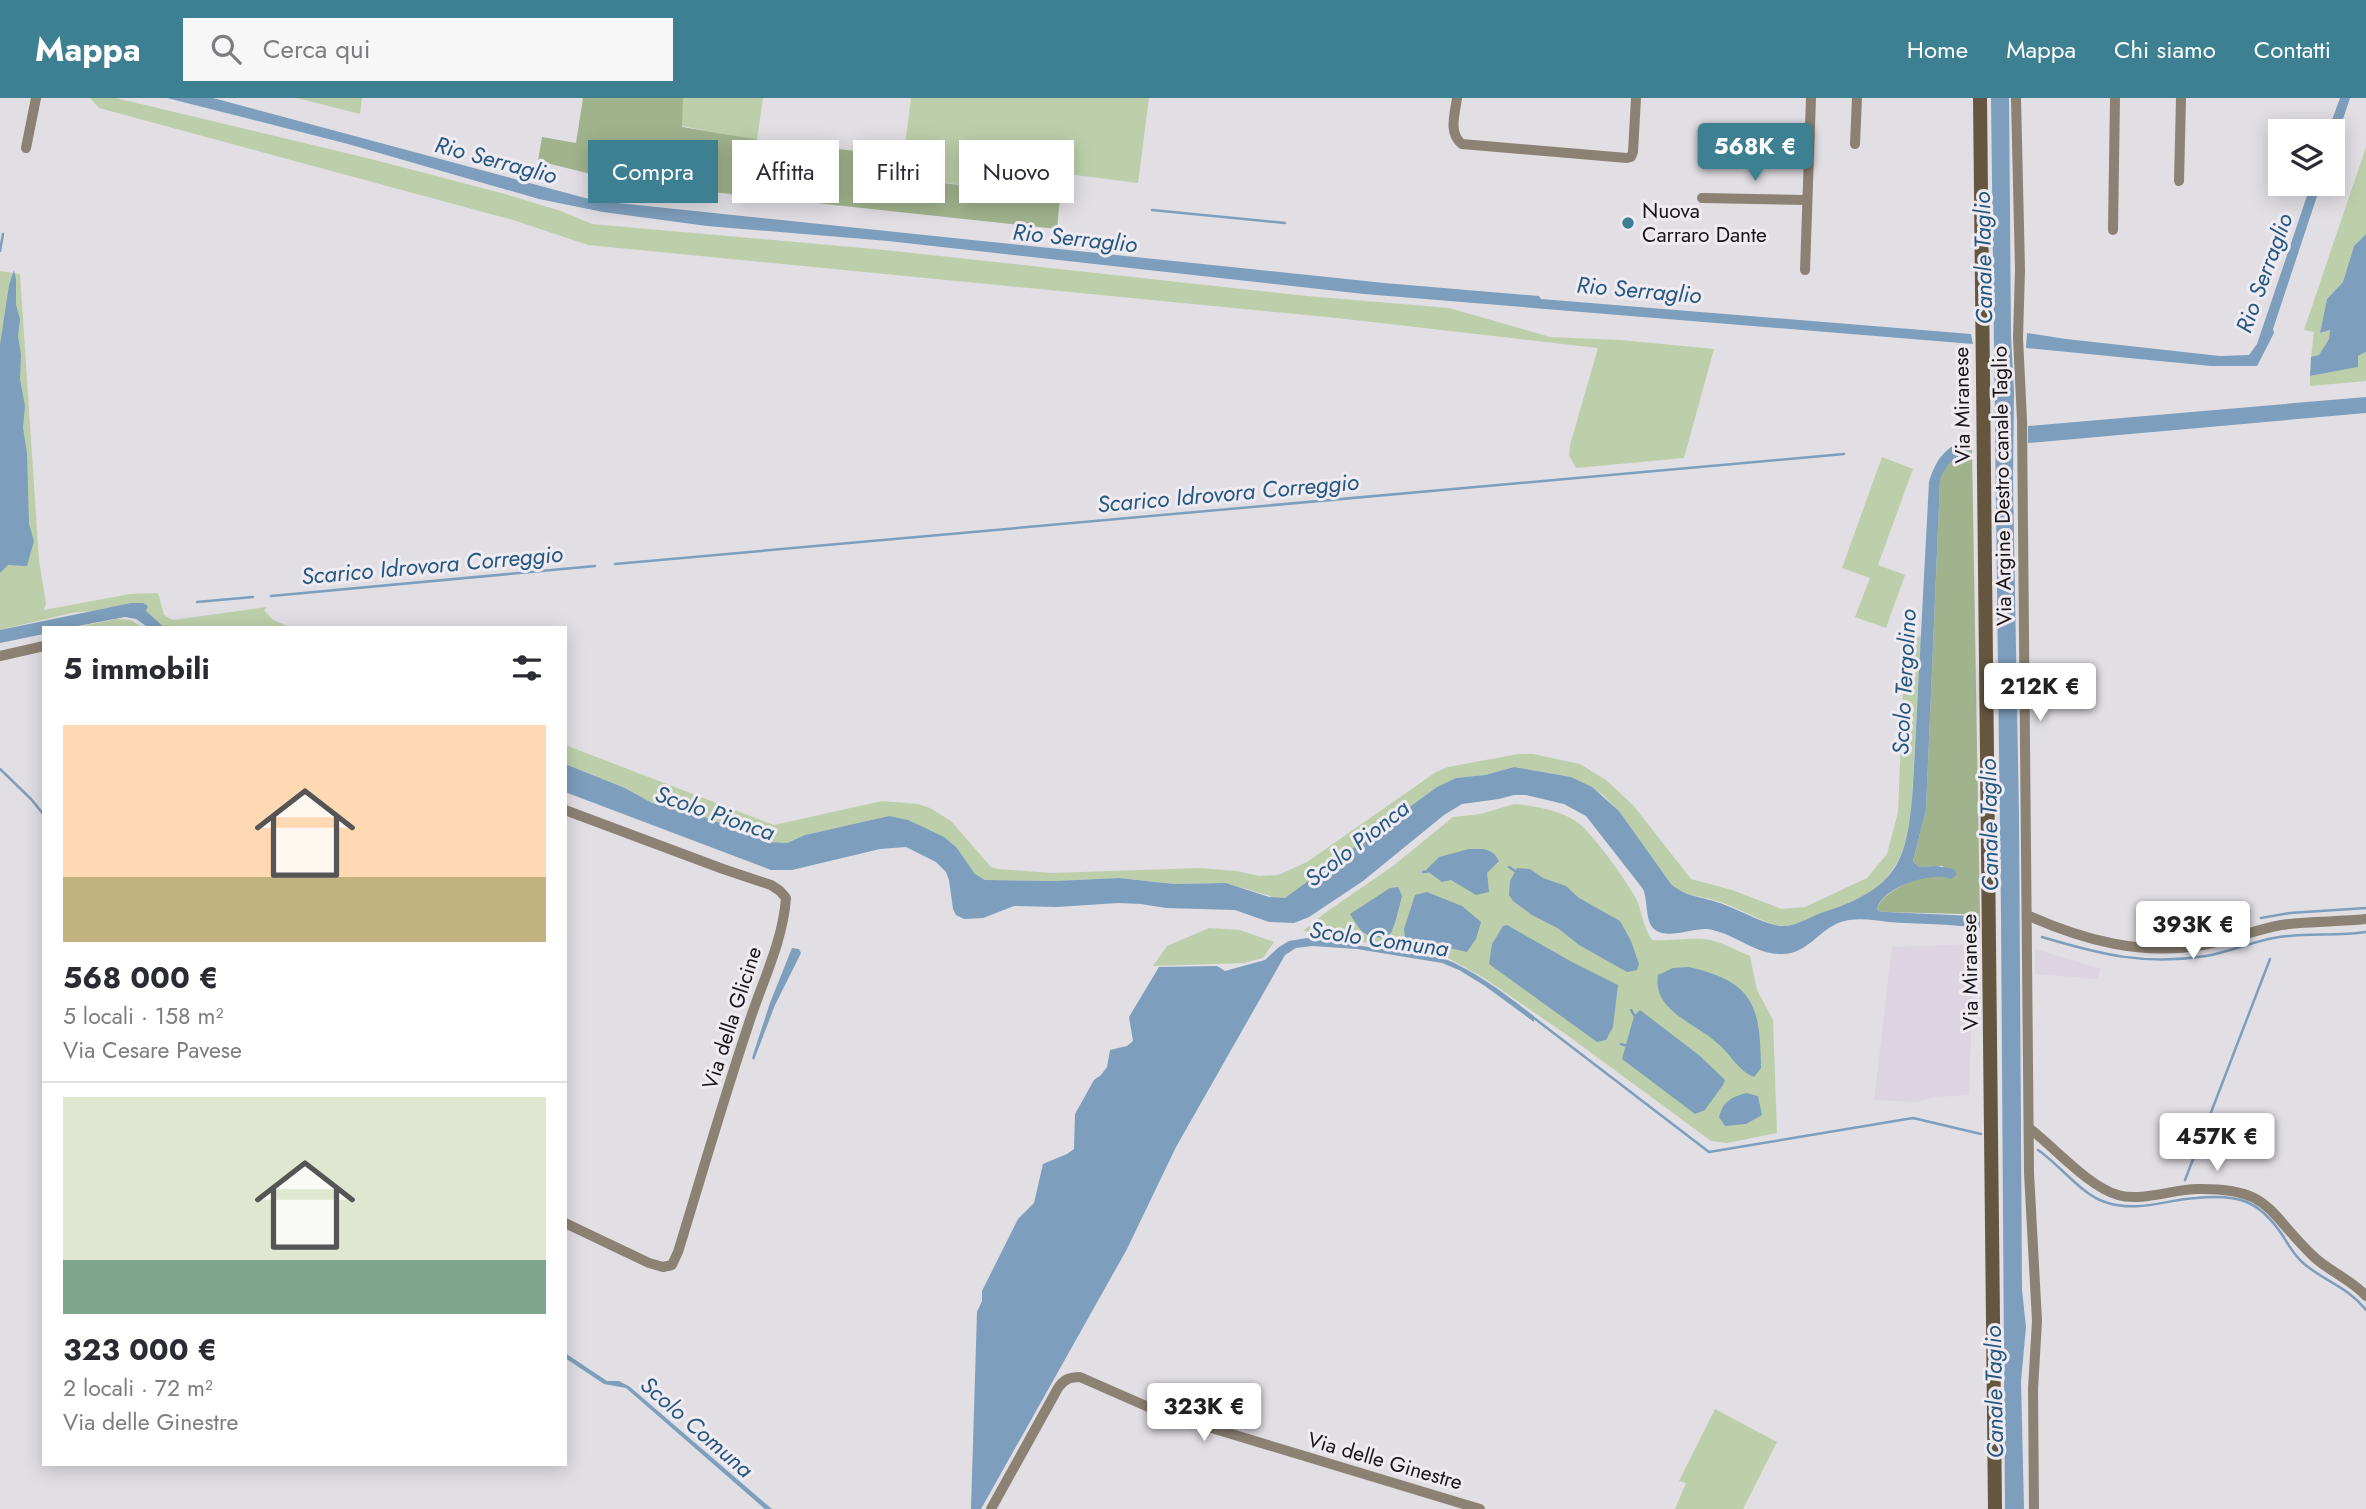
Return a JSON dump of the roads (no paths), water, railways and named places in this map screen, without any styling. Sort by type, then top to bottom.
[{"type":"main road","name":"Via Miranese","points":[[1980,98],[1995,1509]]},
{"type":"street","points":[[26,148],[36,98]]},
{"type":"street","points":[[1457,98],[1453,132],[1462,144],[1631,158],[1636,98]]},
{"type":"street","points":[[1805,270],[1811,98]]},
{"type":"street","points":[[1855,144],[1857,98]]},
{"type":"street","name":"Via Argine Destro canale Taglio","points":[[2016,98],[2020,270],[2018,332],[2022,420],[2029,1185],[2037,1321],[2033,1389],[2034,1509]]},
{"type":"street","points":[[2113,230],[2115,98]]},
{"type":"street","points":[[2179,181],[2181,98]]},
{"type":"street","points":[[1702,198],[1807,200]]},
{"type":"street","points":[[0,656],[42,646]]},
{"type":"street","name":"Via della Glicine","points":[[567,811],[771,885],[786,898],[776,946],[744,1037],[672,1265],[663,1267],[649,1263],[567,1224]]},
{"type":"street","points":[[2027,915],[2106,944],[2154,948],[2202,945],[2288,924],[2366,919]]},
{"type":"street","points":[[2029,1128],[2095,1185],[2120,1196],[2158,1195],[2186,1189],[2223,1189],[2253,1196],[2275,1213],[2312,1256],[2357,1285],[2366,1296]]},
{"type":"street","name":"Via delle Ginestre","points":[[991,1509],[1058,1388],[1062,1382],[1073,1377],[1080,1377],[1162,1413],[1480,1509]]},
{"type":"water","points":[[167,98],[213,98],[588,199],[588,203],[618,203],[1384,283],[1539,296],[1541,299],[1971,334],[1973,344],[1364,294],[888,241],[707,226],[603,212],[539,199],[348,144]]},
{"type":"water","points":[[1991,98],[2009,98],[2019,817],[2022,1290],[2026,1327],[2021,1381],[2024,1509],[2005,1509]]},
{"type":"water","points":[[2340,98],[2350,98],[2343,119],[2332,119]]},
{"type":"water","points":[[2307,196],[2317,196],[2273,329],[2274,333],[2257,366],[2211,366],[2026,348],[2027,333],[2220,356],[2249,355],[2257,344]]},
{"type":"water","points":[[2366,234],[2366,352],[2358,356],[2358,367],[2310,376],[2311,357],[2319,355],[2329,339],[2330,330],[2320,333],[2327,299],[2343,282],[2354,246]]},
{"type":"water","points":[[14,270],[16,305],[20,319],[18,336],[21,355],[20,379],[25,406],[23,428],[27,453],[29,524],[34,541],[27,566],[8,565],[0,573],[0,345],[9,285]]},
{"type":"water","points":[[2366,397],[2366,413],[2028,443],[2028,426]]},
{"type":"water","points":[[1971,438],[1972,450],[1952,461],[1940,482],[1926,810],[1913,861],[1919,867],[1954,869],[1957,874],[1951,879],[1932,877],[1907,883],[1886,895],[1879,903],[1877,911],[1974,916],[1980,918],[1980,928],[1853,920],[1833,925],[1799,950],[1782,954],[1763,951],[1726,934],[1707,929],[1673,934],[1659,932],[1649,921],[1643,889],[1586,816],[1564,804],[1526,795],[1462,804],[1444,815],[1363,881],[1309,917],[1294,923],[1269,922],[1235,910],[1166,908],[1118,903],[1057,907],[1014,906],[983,918],[964,919],[956,915],[953,909],[946,872],[936,862],[906,847],[880,849],[792,870],[771,870],[567,793],[567,765],[625,788],[652,803],[694,813],[770,842],[787,843],[805,835],[889,816],[908,820],[944,837],[957,848],[975,874],[985,880],[1119,878],[1174,884],[1226,883],[1269,897],[1285,898],[1437,787],[1456,778],[1485,775],[1514,767],[1571,777],[1592,787],[1619,811],[1677,889],[1767,923],[1793,925],[1871,891],[1885,880],[1903,851],[1913,785],[1929,482],[1939,459],[1949,448]]},
{"type":"water","points":[[131,603],[148,606],[146,611],[163,626],[146,626],[136,619],[125,617],[78,626],[42,626],[42,634],[0,643],[0,630]]},
{"type":"water","points":[[1469,849],[1490,851],[1499,861],[1487,873],[1489,892],[1476,895],[1451,880],[1442,882],[1426,870],[1439,857]]},
{"type":"water","points":[[1517,868],[1530,869],[1543,878],[1566,886],[1579,898],[1620,921],[1639,964],[1637,970],[1627,972],[1579,945],[1559,929],[1513,901],[1509,895],[1510,881]]},
{"type":"water","points":[[1398,887],[1402,896],[1391,933],[1385,938],[1363,932],[1350,914],[1390,888]]},
{"type":"water","points":[[1427,892],[1462,906],[1481,922],[1476,939],[1467,952],[1405,938],[1404,929],[1415,895]]},
{"type":"water","points":[[1507,925],[1618,985],[1613,1027],[1606,1040],[1597,1042],[1489,964],[1492,944],[1503,926]]},
{"type":"water","points":[[1307,938],[1443,958],[1501,992],[1534,1016],[1534,1022],[1485,986],[1442,963],[1357,949],[1312,946],[1296,948],[1285,955],[1176,1147],[1127,1249],[981,1509],[971,1509],[977,1312],[982,1301],[982,1291],[1018,1219],[1034,1203],[1043,1164],[1074,1149],[1075,1114],[1094,1080],[1107,1067],[1110,1050],[1127,1046],[1133,1041],[1129,1017],[1159,967],[1217,966],[1225,971],[1265,960],[1289,941]]},
{"type":"water","points":[[792,948],[799,949],[801,953],[775,1005],[754,1060],[752,1058],[770,1003]]},
{"type":"water","points":[[1689,967],[1728,981],[1741,989],[1749,1000],[1759,1029],[1761,1068],[1754,1077],[1743,1070],[1722,1047],[1677,1015],[1662,998],[1658,975],[1673,968]]},
{"type":"water","points":[[1640,1010],[1700,1056],[1725,1080],[1705,1110],[1695,1114],[1622,1059],[1634,1016]]},
{"type":"water","points":[[1746,1093],[1758,1096],[1762,1115],[1746,1124],[1725,1126],[1719,1117],[1723,1107],[1732,1099]]},
{"type":"water","points":[[567,1354],[607,1381],[619,1381],[630,1387],[772,1509],[765,1509],[626,1388],[604,1384],[567,1359]]},
{"type":"waterway","points":[[1152,210],[1285,223]]},
{"type":"waterway","points":[[0,251],[3,234]]},
{"type":"waterway","name":"Scarico Idrovora Correggio","points":[[615,564],[1844,454]]},
{"type":"waterway","name":"Scarico Idrovora Correggio","points":[[271,596],[595,566]]},
{"type":"waterway","name":"Scarico Idrovora Correggio","points":[[197,602],[253,597]]},
{"type":"waterway","points":[[0,769],[42,813]]},
{"type":"waterway","points":[[1509,867],[1518,873]]},
{"type":"waterway","points":[[1423,872],[1430,871]]},
{"type":"waterway","points":[[2261,918],[2290,913],[2366,908]]},
{"type":"waterway","name":"Scolo Pionca","points":[[2042,937],[2122,957],[2163,960],[2206,956],[2286,936],[2366,932]]},
{"type":"waterway","points":[[2185,1180],[2270,959]]},
{"type":"waterway","points":[[1631,1010],[1636,1018]]},
{"type":"waterway","name":"Scolo Comuna","points":[[1534,1018],[1709,1152],[1913,1118],[1981,1134]]},
{"type":"waterway","points":[[1621,1044],[1628,1046]]},
{"type":"waterway","name":"Scolo Comuna","points":[[2038,1150],[2088,1193],[2117,1205],[2139,1206],[2211,1197],[2247,1202],[2265,1214],[2302,1262],[2343,1289],[2366,1310]]},
{"type":"place","name":"Nuova Carraro Dante","points":[[1628,223]]},
{"type":"water label","name":"Rio Serraglio","points":[[496,160]]},
{"type":"water label","name":"Rio Serraglio","points":[[1075,238]]},
{"type":"water label","name":"Canale Taglio","points":[[1983,258]]},
{"type":"water label","name":"Rio Serraglio","points":[[2264,273]]},
{"type":"water label","name":"Rio Serraglio","points":[[1639,290]]},
{"type":"water label","name":"Scolo Tergolino","points":[[1904,682]]},
{"type":"water label","name":"Canale Taglio","points":[[1989,825]]},
{"type":"water label","name":"Canale Taglio","points":[[1994,1392]]}]
